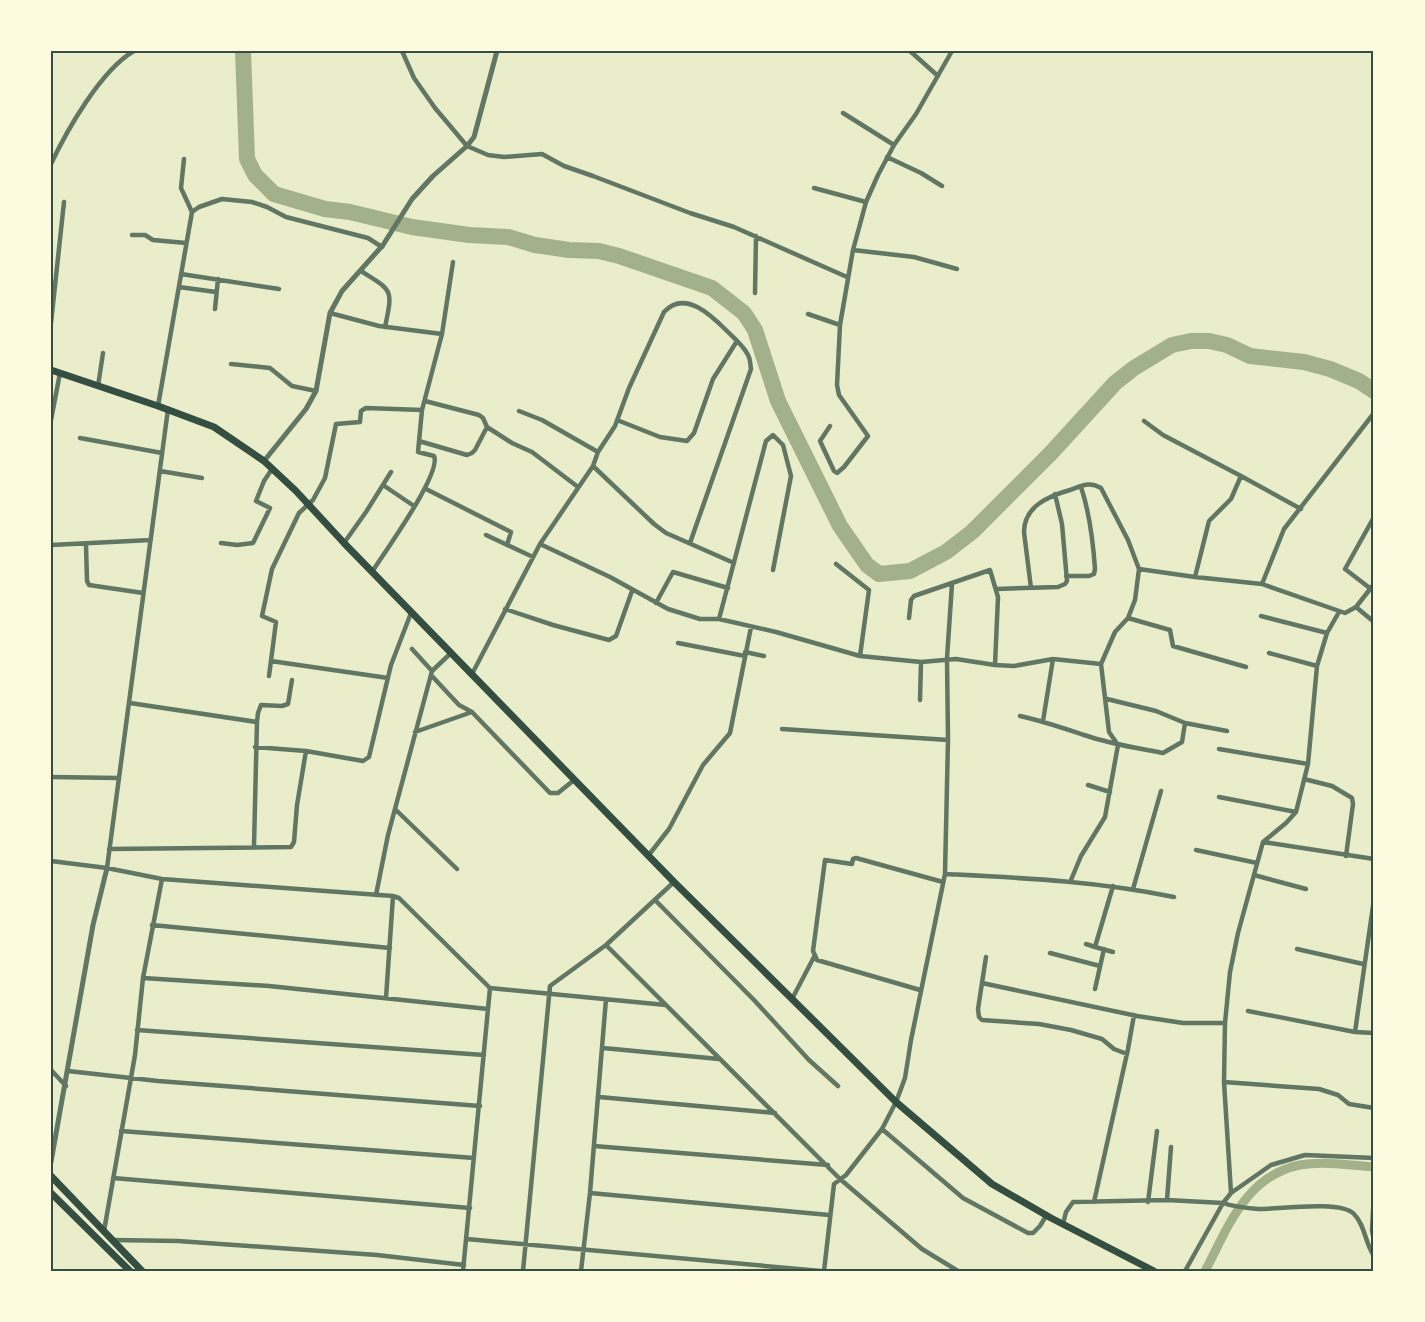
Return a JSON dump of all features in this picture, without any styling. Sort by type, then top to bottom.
[{"type":"main road","points":[[51,370],[168,409],[214,427],[264,461],[648,856],[896,1102],[992,1184],[1046,1216],[1154,1271]]},
{"type":"main road","points":[[51,1175],[142,1271]]},
{"type":"main road","points":[[51,1192],[130,1271]]},
{"type":"street","points":[[51,164],[92,92],[122,58],[134,51]]},
{"type":"street","points":[[402,51],[414,78],[435,108],[467,146],[488,155],[504,157],[542,154],[578,172],[734,227],[848,278]]},
{"type":"street","points":[[264,461],[306,409],[316,391],[330,314],[342,291],[382,246],[412,199],[433,176],[467,146],[476,133],[497,51]]},
{"type":"street","points":[[910,51],[938,76]]},
{"type":"street","points":[[830,426],[820,441],[837,473],[868,436],[839,395],[840,325],[853,250],[866,202],[894,145],[952,51]]},
{"type":"street","points":[[843,113],[894,145]]},
{"type":"street","points":[[887,158],[921,173],[942,186]]},
{"type":"street","points":[[158,406],[192,212],[181,188],[184,159]]},
{"type":"street","points":[[814,188],[866,202]]},
{"type":"street","points":[[192,212],[199,207],[222,199],[252,202],[286,217],[368,238],[382,246]]},
{"type":"street","points":[[51,323],[63,202]]},
{"type":"street","points":[[132,235],[146,236],[153,240],[186,243]]},
{"type":"street","points":[[755,292],[756,236]]},
{"type":"street","points":[[853,250],[914,258],[957,269]]},
{"type":"street","points":[[372,572],[426,489],[435,466],[436,458],[417,452],[422,411],[442,334],[453,262]]},
{"type":"street","points":[[361,271],[383,285],[389,292],[391,300],[385,327]]},
{"type":"street","points":[[181,274],[279,289]]},
{"type":"street","points":[[215,309],[218,279]]},
{"type":"street","points":[[179,287],[216,292]]},
{"type":"street","points":[[472,674],[540,544],[593,466],[598,452],[617,420],[664,312],[675,304],[694,305],[705,310],[745,348],[750,358],[751,369],[690,543]]},
{"type":"street","points":[[330,314],[385,327],[442,334]]},
{"type":"street","points":[[808,314],[840,325]]},
{"type":"street","points":[[617,420],[660,437],[687,441],[694,433],[713,379],[737,341]]},
{"type":"street","points":[[98,386],[103,353]]},
{"type":"street","points":[[231,364],[274,369],[292,386],[316,391]]},
{"type":"street","points":[[51,420],[60,373]]},
{"type":"street","points":[[425,401],[479,415],[487,427],[512,443],[532,452],[578,487]]},
{"type":"street","points":[[51,1162],[93,925],[110,849],[168,409]]},
{"type":"street","points":[[269,676],[276,622],[262,616],[272,570],[299,513],[313,500],[325,478],[336,424],[358,423],[363,409],[422,411]]},
{"type":"street","points":[[519,411],[542,420],[598,452]]},
{"type":"street","points":[[1262,584],[1284,529],[1374,413]]},
{"type":"street","points":[[1144,421],[1163,435],[1301,509]]},
{"type":"street","points":[[419,441],[467,455],[475,450],[487,427]]},
{"type":"street","points":[[719,619],[766,441],[773,435],[783,445],[791,476],[773,570]]},
{"type":"street","points":[[80,438],[162,453]]},
{"type":"street","points":[[593,466],[666,533],[734,563]]},
{"type":"street","points":[[221,543],[237,545],[253,543],[270,508],[255,501],[272,469]]},
{"type":"street","points":[[160,471],[202,478]]},
{"type":"street","points":[[344,543],[391,472]]},
{"type":"street","points":[[1195,577],[1209,521],[1230,499],[1241,476]]},
{"type":"street","points":[[1031,588],[1024,524],[1027,516],[1039,503],[1055,494],[1094,484],[1101,488],[1128,540],[1139,569],[1135,600],[1128,618],[1115,632],[1101,664],[1110,732],[1118,745],[1105,817],[1081,856],[1071,880]]},
{"type":"street","points":[[382,485],[414,506]]},
{"type":"street","points":[[1066,576],[1089,576],[1094,574],[1095,569],[1093,534],[1081,487]]},
{"type":"street","points":[[426,489],[511,532],[507,544]]},
{"type":"street","points":[[996,589],[1061,586],[1067,581],[1062,524],[1055,494]]},
{"type":"street","points":[[1139,569],[1262,584],[1339,612],[1347,612],[1356,607],[1372,586],[1345,569],[1374,517]]},
{"type":"street","points":[[486,535],[533,557]]},
{"type":"street","points":[[51,545],[151,540]]},
{"type":"street","points":[[540,544],[668,609],[700,619],[719,619],[776,632],[860,656],[921,662],[946,658],[1014,666],[1053,659],[1101,664]]},
{"type":"street","points":[[86,545],[89,585],[143,593]]},
{"type":"street","points":[[836,564],[869,590],[860,656]]},
{"type":"street","points":[[909,618],[911,600],[914,596],[952,584],[987,569],[992,573],[998,611],[995,665]]},
{"type":"street","points":[[656,603],[673,572],[728,588]]},
{"type":"street","points":[[467,1239],[823,1271],[834,1184],[846,1175],[882,1129],[905,1078],[920,990],[945,874],[948,740],[946,658],[952,584]]},
{"type":"street","points":[[505,609],[609,640],[616,636],[632,591]]},
{"type":"street","points":[[1356,607],[1374,622]]},
{"type":"street","points":[[1231,1193],[1224,1082],[1225,1023],[1230,1008],[1230,972],[1238,933],[1263,842],[1296,812],[1308,764],[1317,666],[1328,633],[1339,612]]},
{"type":"street","points":[[255,747],[363,761],[367,759],[372,752],[388,678],[411,613]]},
{"type":"street","points":[[1261,616],[1328,633]]},
{"type":"street","points":[[1128,618],[1170,630],[1173,646],[1246,667]]},
{"type":"street","points":[[648,856],[669,829],[703,765],[730,733],[751,627]]},
{"type":"street","points":[[678,643],[764,656]]},
{"type":"street","points":[[412,649],[459,705],[472,712],[550,793],[558,793],[574,780]]},
{"type":"street","points":[[376,895],[388,835],[432,673],[451,653]]},
{"type":"street","points":[[1269,653],[1317,666]]},
{"type":"street","points":[[1043,721],[1053,659]]},
{"type":"street","points":[[271,661],[388,678]]},
{"type":"street","points":[[920,700],[921,662]]},
{"type":"street","points":[[254,846],[255,747],[258,713],[261,705],[288,704],[292,680]]},
{"type":"street","points":[[1107,699],[1156,711],[1185,723],[1227,731]]},
{"type":"street","points":[[130,703],[257,722]]},
{"type":"street","points":[[415,732],[472,712]]},
{"type":"street","points":[[1020,716],[1118,745],[1166,753],[1182,742],[1185,723]]},
{"type":"street","points":[[782,729],[948,740]]},
{"type":"street","points":[[1219,749],[1308,764]]},
{"type":"street","points":[[110,849],[254,846],[286,849],[293,846],[306,752]]},
{"type":"street","points":[[51,777],[119,778]]},
{"type":"street","points":[[1304,779],[1332,786],[1352,798],[1346,856]]},
{"type":"street","points":[[1088,785],[1110,792]]},
{"type":"street","points":[[1133,889],[1161,791]]},
{"type":"street","points":[[1219,797],[1296,812]]},
{"type":"street","points":[[396,810],[457,869]]},
{"type":"street","points":[[1263,842],[1374,859]]},
{"type":"street","points":[[1196,850],[1257,863]]},
{"type":"street","points":[[792,999],[814,957],[825,860],[852,864],[853,859],[856,858],[943,882]]},
{"type":"street","points":[[51,861],[107,868],[162,879],[393,896],[399,898],[490,988],[666,1005]]},
{"type":"street","points":[[945,874],[1071,880],[1174,897]]},
{"type":"street","points":[[1254,875],[1306,889]]},
{"type":"street","points":[[104,1231],[129,1077],[135,1055],[143,978],[162,879]]},
{"type":"street","points":[[523,1271],[550,986],[606,945],[674,882]]},
{"type":"street","points":[[1095,947],[1113,886]]},
{"type":"street","points":[[386,998],[393,896]]},
{"type":"street","points":[[1355,1032],[1374,898]]},
{"type":"street","points":[[655,900],[838,1086]]},
{"type":"street","points":[[152,925],[390,948]]},
{"type":"street","points":[[606,945],[840,1179],[907,1238],[958,1271]]},
{"type":"street","points":[[1086,945],[1113,952]]},
{"type":"street","points":[[1297,949],[1363,964]]},
{"type":"street","points":[[1095,989],[1104,950]]},
{"type":"street","points":[[1050,954],[1100,966]]},
{"type":"street","points":[[814,957],[817,960],[920,990]]},
{"type":"street","points":[[986,957],[978,1009],[978,1017],[982,1020],[1039,1024],[1071,1030],[1102,1039],[1114,1049],[1127,1054]]},
{"type":"street","points":[[143,978],[269,986],[488,1009]]},
{"type":"street","points":[[982,983],[1134,1015],[1183,1023],[1225,1023]]},
{"type":"street","points":[[113,1240],[178,1240],[377,1255],[464,1268],[490,988]]},
{"type":"street","points":[[581,1271],[599,1097],[606,999]]},
{"type":"street","points":[[1248,1011],[1355,1032],[1374,1033]]},
{"type":"street","points":[[1094,1202],[1134,1015]]},
{"type":"street","points":[[137,1030],[484,1055]]},
{"type":"street","points":[[603,1048],[719,1059]]},
{"type":"street","points":[[51,1070],[66,1086]]},
{"type":"street","points":[[68,1071],[158,1081],[480,1106]]},
{"type":"street","points":[[1224,1082],[1319,1089],[1338,1095],[1349,1104],[1374,1108]]},
{"type":"street","points":[[599,1097],[776,1113]]},
{"type":"street","points":[[882,1129],[963,1198],[993,1216],[1028,1233],[1033,1233],[1046,1216]]},
{"type":"street","points":[[121,1131],[474,1158]]},
{"type":"street","points":[[1148,1202],[1157,1131]]},
{"type":"street","points":[[594,1146],[828,1165]]},
{"type":"street","points":[[1167,1200],[1171,1147]]},
{"type":"street","points":[[1185,1271],[1231,1193],[1271,1165],[1305,1155],[1374,1158]]},
{"type":"street","points":[[113,1178],[470,1208]]},
{"type":"street","points":[[590,1193],[829,1215]]},
{"type":"street","points":[[1374,1193],[1374,1240]]},
{"type":"street","points":[[1063,1224],[1066,1212],[1073,1202],[1167,1200],[1248,1208],[1325,1206],[1353,1212],[1374,1256]]},
{"type":"waterway","points":[[243,51],[247,159],[255,175],[274,194],[325,209],[350,212],[412,227],[469,235],[508,237],[535,245],[569,250],[599,251],[619,256],[712,288],[744,313],[755,330],[778,401],[840,526],[867,565],[879,574],[910,571],[946,552],[972,532],[1051,453],[1115,383],[1134,368],[1172,345],[1191,341],[1209,341],[1227,345],[1250,356],[1304,362],[1330,369],[1359,381],[1374,391]]},
{"type":"waterway","points":[[1205,1271],[1231,1221],[1252,1192],[1265,1180],[1281,1171],[1300,1165],[1318,1163],[1374,1167]]}]
